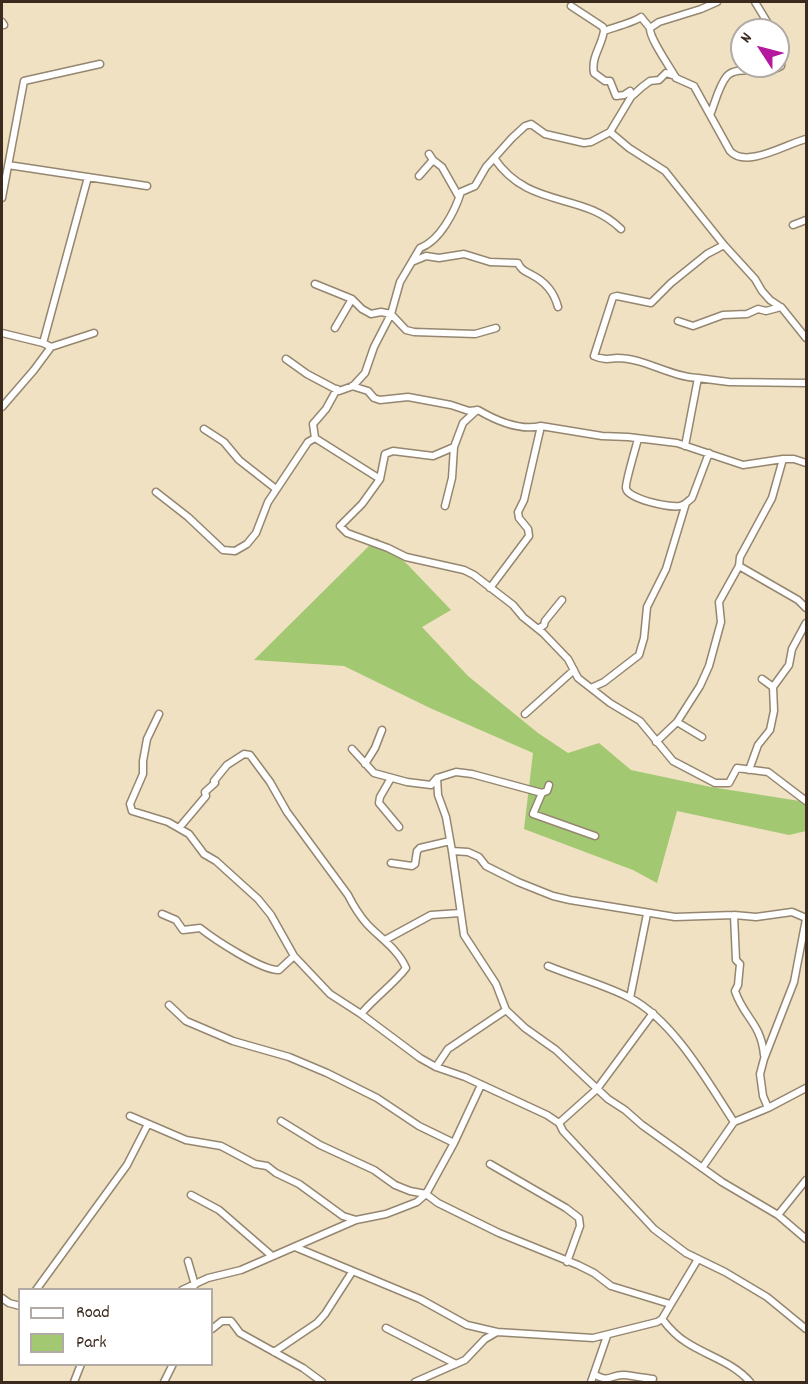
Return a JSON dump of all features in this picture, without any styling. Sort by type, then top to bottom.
[{"type":"street","points":[[650,28],[659,22],[701,9],[715,2]]},
{"type":"street","points":[[755,2],[765,18]]},
{"type":"street","points":[[571,6],[603,27],[601,46],[594,59],[594,74],[605,81],[610,81],[616,96],[630,91],[631,97]]},
{"type":"street","points":[[604,31],[615,26],[636,22],[641,17],[650,28],[651,39],[675,76],[679,81],[694,86],[730,151],[739,158],[758,156],[807,139]]},
{"type":"street","points":[[2,198],[24,81],[100,64]]},
{"type":"street","points":[[286,359],[307,374],[339,391],[352,386],[365,373],[378,338],[391,314],[400,282],[420,248],[426,246],[442,230],[463,190],[477,184],[484,170],[525,126],[531,124],[545,134],[584,143],[591,142],[610,132],[631,97],[647,82],[660,79],[664,74],[675,76]]},
{"type":"street","points":[[710,114],[726,77],[730,74]]},
{"type":"street","points":[[610,132],[665,171],[770,300],[780,306],[807,338]]},
{"type":"street","points":[[419,176],[430,157],[442,167],[459,198]]},
{"type":"street","points":[[494,158],[503,171],[528,189],[577,206],[593,209],[609,218],[621,229]]},
{"type":"street","points":[[8,165],[147,186]]},
{"type":"street","points":[[42,343],[88,177]]},
{"type":"street","points":[[793,225],[807,220]]},
{"type":"street","points":[[724,245],[707,254],[671,283],[651,303],[613,297],[594,356],[602,360],[627,360],[682,377],[741,383],[807,383]]},
{"type":"street","points":[[420,248],[426,256]]},
{"type":"street","points":[[414,261],[426,256],[439,258],[470,255],[490,262],[518,263],[521,269],[533,275],[552,291],[558,307]]},
{"type":"street","points":[[315,284],[352,298],[362,309],[371,314],[381,312],[391,314],[405,330],[475,334],[496,328]]},
{"type":"street","points":[[335,328],[352,298]]},
{"type":"street","points":[[678,321],[693,326],[723,315],[747,314],[758,309],[766,311],[780,306]]},
{"type":"street","points":[[2,333],[51,347]]},
{"type":"street","points":[[2,407],[51,347],[94,333]]},
{"type":"street","points":[[685,446],[698,378]]},
{"type":"street","points":[[352,386],[368,391],[374,398],[380,400],[408,397],[451,405],[469,411],[478,410],[494,420],[533,428],[541,426],[602,436],[670,442],[743,465],[783,459],[794,459],[807,463]]},
{"type":"street","points":[[336,388],[327,409],[313,424],[315,438],[380,479]]},
{"type":"street","points":[[445,506],[452,478],[454,447],[463,423],[478,410]]},
{"type":"street","points":[[490,588],[529,536],[528,529],[519,518],[518,512],[530,478],[541,426]]},
{"type":"street","points":[[204,429],[224,442],[239,460],[276,489]]},
{"type":"street","points":[[156,492],[188,517],[223,550],[235,551],[247,544],[256,533],[268,502],[276,489],[308,441],[315,438]]},
{"type":"street","points":[[638,439],[626,482],[628,495],[638,500],[676,506],[686,503],[692,498],[709,453]]},
{"type":"street","points":[[454,447],[434,456],[389,452],[382,459],[380,479],[362,504],[340,526],[342,530],[406,557],[464,570],[474,575],[513,605],[538,629],[568,659],[578,678],[610,703],[640,721],[674,761],[715,783],[729,783],[737,768],[768,772],[807,801]]},
{"type":"street","points":[[656,742],[677,722],[700,686],[709,666],[721,622],[719,603],[739,566],[740,557],[772,498],[783,459]]},
{"type":"street","points":[[591,688],[604,682],[639,655],[644,638],[647,607],[666,569],[686,503]]},
{"type":"street","points":[[739,566],[798,600],[807,608]]},
{"type":"street","points":[[538,629],[544,625],[562,600]]},
{"type":"street","points":[[749,770],[758,744],[770,730],[774,711],[774,687],[789,664],[792,649],[807,623]]},
{"type":"street","points":[[525,714],[574,670]]},
{"type":"street","points":[[762,679],[774,687]]},
{"type":"street","points":[[159,714],[147,739],[143,774],[131,800],[130,808],[136,813],[157,818],[189,834],[204,854],[216,861],[258,899],[271,915],[294,956],[330,994],[420,1058],[547,1115],[559,1123],[563,1131],[654,1229],[686,1253],[725,1272],[766,1297],[807,1329]]},
{"type":"street","points":[[677,722],[702,737]]},
{"type":"street","points":[[365,764],[382,730]]},
{"type":"street","points":[[352,749],[375,773],[391,778],[432,785],[437,778],[456,772],[472,774],[542,793],[548,792],[549,785]]},
{"type":"street","points":[[179,828],[206,796],[205,792],[215,783],[214,781],[227,765],[244,754],[250,755],[353,905],[368,925],[402,960],[406,968],[361,1014]]},
{"type":"street","points":[[391,778],[379,803],[399,827]]},
{"type":"street","points":[[437,778],[438,795],[446,817],[452,851],[464,935],[496,984],[506,1010],[642,1125],[722,1182],[778,1215],[807,1239]]},
{"type":"street","points":[[542,793],[533,814],[595,836]]},
{"type":"street","points":[[391,863],[412,866],[415,864],[418,849],[450,841]]},
{"type":"street","points":[[452,851],[468,852],[479,857],[486,866],[553,896],[646,914],[675,917],[734,915],[756,917],[792,912],[807,919],[794,982],[760,1074],[763,1096],[768,1108]]},
{"type":"street","points":[[385,940],[431,915],[460,913]]},
{"type":"street","points":[[162,914],[176,920],[183,930],[200,928],[220,944],[270,969],[279,970],[294,956]]},
{"type":"street","points":[[630,998],[646,914]]},
{"type":"street","points":[[734,915],[736,960],[740,964],[738,986],[735,991],[738,1002],[762,1039],[764,1059]]},
{"type":"street","points":[[548,966],[630,998],[653,1013],[701,1071],[734,1122]]},
{"type":"street","points":[[169,1005],[186,1021],[233,1041],[290,1058],[327,1073],[377,1098],[419,1126],[454,1143]]},
{"type":"street","points":[[436,1067],[448,1049],[506,1010]]},
{"type":"street","points":[[559,1123],[597,1089],[653,1013]]},
{"type":"street","points":[[187,1288],[208,1278],[242,1270],[356,1220],[387,1214],[417,1202],[426,1194],[454,1143],[481,1085]]},
{"type":"street","points":[[702,1168],[734,1122],[807,1088]]},
{"type":"street","points":[[130,1116],[186,1140],[221,1146],[255,1164],[267,1166],[299,1184],[343,1216],[356,1220]]},
{"type":"street","points":[[281,1121],[320,1145],[374,1170],[395,1185],[426,1194],[438,1203],[499,1233],[594,1273],[611,1286],[670,1304]]},
{"type":"street","points":[[37,1288],[128,1165],[148,1124]]},
{"type":"street","points":[[490,1164],[566,1208],[579,1218],[580,1226],[567,1262]]},
{"type":"street","points":[[778,1215],[807,1180]]},
{"type":"street","points":[[190,1195],[219,1210],[272,1256]]},
{"type":"street","points":[[295,1247],[420,1299],[467,1325],[497,1332],[593,1338],[662,1319],[698,1259]]},
{"type":"street","points":[[188,1260],[195,1285]]},
{"type":"street","points":[[274,1352],[317,1323],[352,1272]]},
{"type":"street","points":[[2,1298],[18,1305]]},
{"type":"street","points":[[662,1319],[678,1337],[723,1362],[748,1382]]},
{"type":"street","points":[[213,1328],[222,1321],[231,1321],[240,1333],[303,1368],[322,1383]]},
{"type":"street","points":[[386,1328],[456,1364]]},
{"type":"street","points":[[415,1383],[465,1360],[485,1339],[497,1332]]},
{"type":"street","points":[[591,1383],[606,1336]]},
{"type":"street","points":[[74,1383],[81,1366]]},
{"type":"street","points":[[164,1383],[172,1366]]},
{"type":"street","points":[[594,1374],[603,1380],[610,1381],[621,1374],[653,1379]]},
{"type":"green space","points":[[377,538],[408,565],[451,610],[422,627],[468,676],[538,733],[568,753],[599,743],[631,770],[711,787],[806,802],[806,831],[789,835],[677,811],[657,883],[633,870],[524,829],[533,753],[430,708],[344,666],[254,660]]}]
